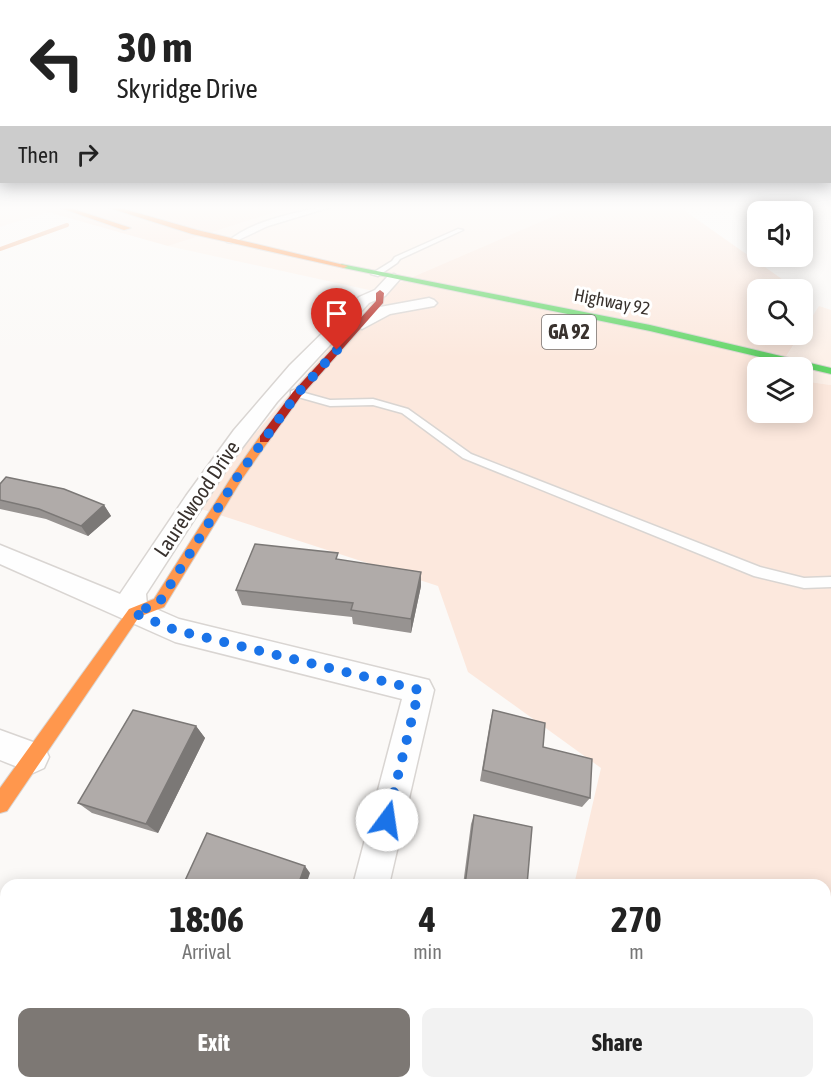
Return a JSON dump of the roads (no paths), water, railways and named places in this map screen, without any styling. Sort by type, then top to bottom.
[{"type":"main road","points":[[256,257],[377,284],[435,304]]},
{"type":"main road","name":"Highway 92","points":[[394,278],[717,342],[831,371]]},
{"type":"main road","points":[[358,287],[377,284]]},
{"type":"main road","name":"Laurelwood Drive","points":[[287,392],[362,324],[380,301],[377,284]]},
{"type":"main road","name":"Laurelwood Drive","points":[[0,804],[134,613]]},
{"type":"street","name":"Laurelwood Drive","points":[[134,613],[133,593],[237,440],[287,392],[377,284],[394,278]]},
{"type":"street","name":"Laurelwood Drive","points":[[362,324],[386,310],[435,304]]},
{"type":"street","points":[[0,554],[175,630],[419,690],[372,879]]},
{"type":"street","points":[[0,745],[33,757]]},
{"type":"lane","points":[[377,284],[400,257]]},
{"type":"lane","points":[[287,392],[330,403],[373,402],[405,411],[467,456],[488,465],[758,572],[804,583],[831,582]]}]
